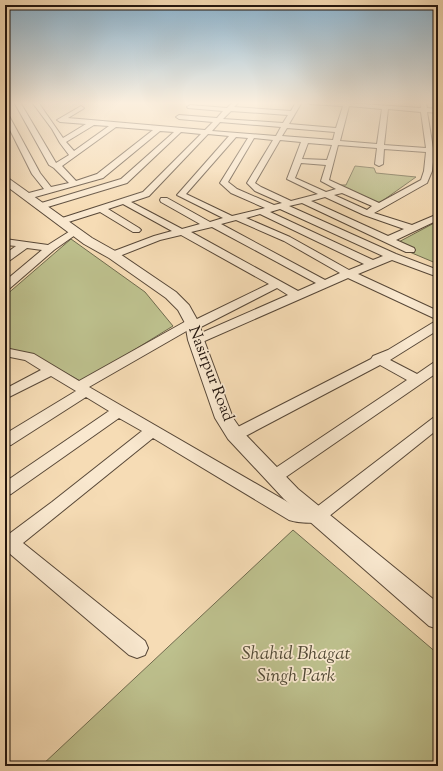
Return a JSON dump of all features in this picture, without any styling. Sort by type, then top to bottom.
[{"type":"street","points":[[26,138],[36,174],[50,191]]},
{"type":"street","points":[[30,138],[53,165],[58,166],[74,184]]},
{"type":"street","points":[[60,138],[73,155]]},
{"type":"street","points":[[62,142],[68,138]]},
{"type":"street","points":[[58,166],[98,138]]},
{"type":"street","points":[[34,201],[50,191],[100,176],[147,138]]},
{"type":"street","points":[[34,201],[124,181],[171,138]]},
{"type":"street","points":[[5,287],[50,248],[68,226],[102,209],[146,194],[201,138]]},
{"type":"street","points":[[231,138],[181,195],[287,239],[349,274],[438,316]]},
{"type":"street","points":[[251,138],[224,183],[234,191],[438,274]]},
{"type":"street","points":[[269,138],[438,152]]},
{"type":"street","points":[[338,138],[325,181],[379,206]]},
{"type":"street","points":[[379,164],[381,138]]},
{"type":"street","points":[[367,213],[429,177],[429,138]]},
{"type":"street","points":[[277,139],[251,183],[258,189],[291,204]]},
{"type":"street","points":[[305,141],[291,179],[367,213],[414,229]]},
{"type":"street","points":[[298,161],[331,163]]},
{"type":"street","name":"Nasirpur Road","points":[[5,180],[68,226],[113,255],[171,296],[184,308],[224,418],[235,435],[291,494],[438,618]]},
{"type":"street","points":[[113,255],[157,238],[343,190]]},
{"type":"street","points":[[164,200],[326,284]]},
{"type":"street","points":[[304,201],[410,250]]},
{"type":"street","points":[[125,202],[297,295]]},
{"type":"street","points":[[102,209],[136,230]]},
{"type":"street","points":[[261,211],[373,264]]},
{"type":"street","points":[[387,240],[438,217]]},
{"type":"street","points":[[5,242],[50,248]]},
{"type":"street","points":[[5,259],[24,245]]},
{"type":"street","points":[[193,330],[297,295],[392,256]]},
{"type":"street","points":[[5,441],[82,389],[276,284]]},
{"type":"street","points":[[235,435],[393,352],[438,325]]},
{"type":"street","points":[[5,352],[29,357],[152,432],[295,515],[317,516],[438,421]]},
{"type":"street","points":[[378,359],[417,380]]},
{"type":"street","points":[[274,477],[438,366]]},
{"type":"street","points":[[5,395],[51,370]]},
{"type":"street","points":[[5,490],[119,411]]},
{"type":"street","points":[[137,648],[7,545],[152,432]]},
{"type":"green space","points":[[355,166],[374,168],[376,173],[416,177],[378,204],[335,185],[346,185]]},
{"type":"green space","points":[[438,221],[438,264],[393,245]]},
{"type":"green space","points":[[71,239],[145,292],[173,326],[82,382],[32,354],[5,348],[5,296]]},
{"type":"green space","name":"Shahid Bhagat Singh Park","points":[[293,530],[438,654],[438,766],[41,766]]}]
